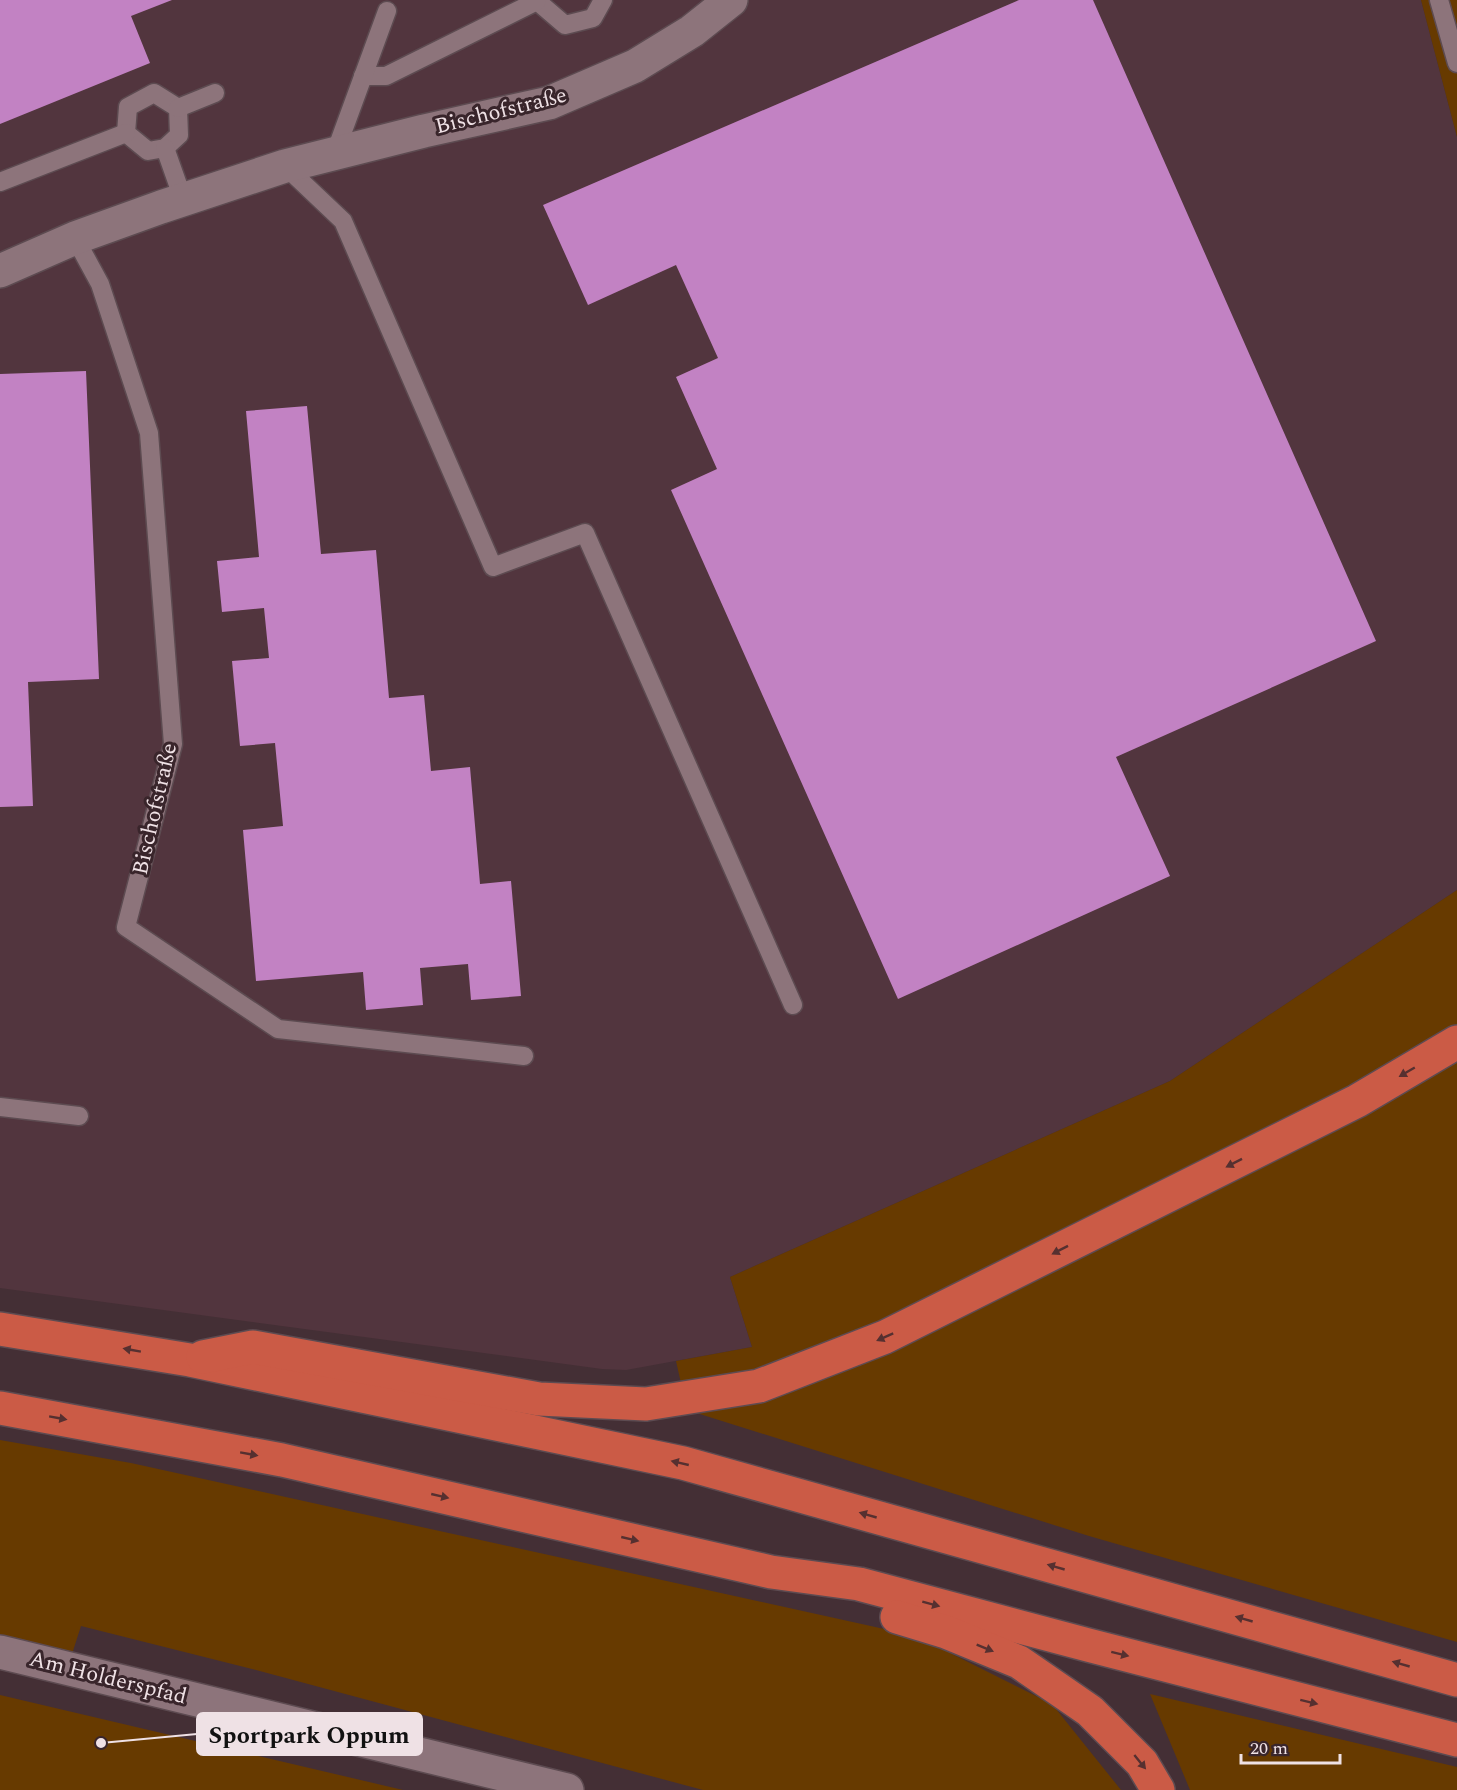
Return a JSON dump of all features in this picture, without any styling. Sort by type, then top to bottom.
[{"type":"highway","points":[[190,1360],[253,1347],[539,1399],[646,1404],[759,1386],[885,1337],[1357,1101],[1457,1042]]},
{"type":"highway","points":[[0,1329],[190,1360],[683,1463],[1457,1680]]},
{"type":"highway","points":[[0,1408],[282,1460],[771,1572],[859,1584],[1088,1646],[1457,1740]]},
{"type":"highway","points":[[771,1572],[847,1600],[946,1632],[1019,1662],[1090,1711],[1142,1763],[1158,1790]]},
{"type":"street","name":"Bischofstraße","points":[[0,271],[75,238],[285,165],[549,103],[635,66],[692,31],[731,0]]},
{"type":"street","name":"Am Holderspfad","points":[[0,1652],[567,1790]]},
{"type":"lane","points":[[363,76],[386,76],[537,1],[566,25],[593,18],[603,0]]},
{"type":"lane","points":[[1439,0],[1457,63]]},
{"type":"lane","points":[[334,153],[387,11]]},
{"type":"lane","points":[[126,133],[128,107],[154,93],[178,108]]},
{"type":"lane","points":[[178,108],[215,93]]},
{"type":"lane","points":[[126,133],[148,151],[165,148],[179,135],[178,108]]},
{"type":"lane","points":[[0,183],[126,133]]},
{"type":"lane","points":[[165,148],[183,199]]},
{"type":"lane","points":[[285,165],[343,221],[493,567],[585,533],[793,1005]]},
{"type":"lane","name":"Bischofstraße","points":[[75,238],[100,284],[149,433],[173,744],[126,927],[278,1029],[524,1056]]},
{"type":"lane","points":[[0,1107],[79,1116]]},
{"type":"shaded area","points":[[0,0],[1421,0],[1457,137],[1457,890],[1170,1081],[730,1277],[752,1347],[626,1370],[602,1369],[0,1288]]},
{"type":"shaded area","points":[[1421,0],[1457,0],[1457,137]]},
{"type":"shaded area","points":[[1457,890],[1457,1642],[1089,1536],[687,1410],[676,1361],[752,1347],[730,1277],[1170,1081]]},
{"type":"shaded area","points":[[0,1440],[131,1463],[916,1636],[1052,1704],[1121,1790],[703,1790],[256,1670],[81,1626],[72,1654],[0,1639]]},
{"type":"shaded area","points":[[1150,1694],[1457,1767],[1457,1790],[1190,1790]]},
{"type":"shaded area","points":[[0,1695],[403,1790],[0,1790]]},
{"type":"building","points":[[0,0],[172,0],[131,16],[150,63],[0,124]]},
{"type":"building","points":[[1019,0],[1093,0],[1376,641],[1116,757],[1170,876],[898,999],[671,490],[717,469],[676,377],[718,358],[676,265],[588,305],[543,205]]},
{"type":"building","points":[[86,371],[99,679],[28,682],[33,806],[0,807],[0,374]]},
{"type":"building","points":[[307,406],[321,554],[376,550],[389,698],[424,695],[431,771],[470,767],[480,884],[511,881],[521,996],[471,1000],[468,964],[420,968],[423,1005],[366,1010],[363,972],[256,981],[243,830],[283,826],[275,743],[240,746],[232,661],[269,658],[264,608],[222,612],[217,561],[259,557],[246,411]]},
{"type":"place","name":"Sportpark Oppum","points":[[101,1743]]}]
